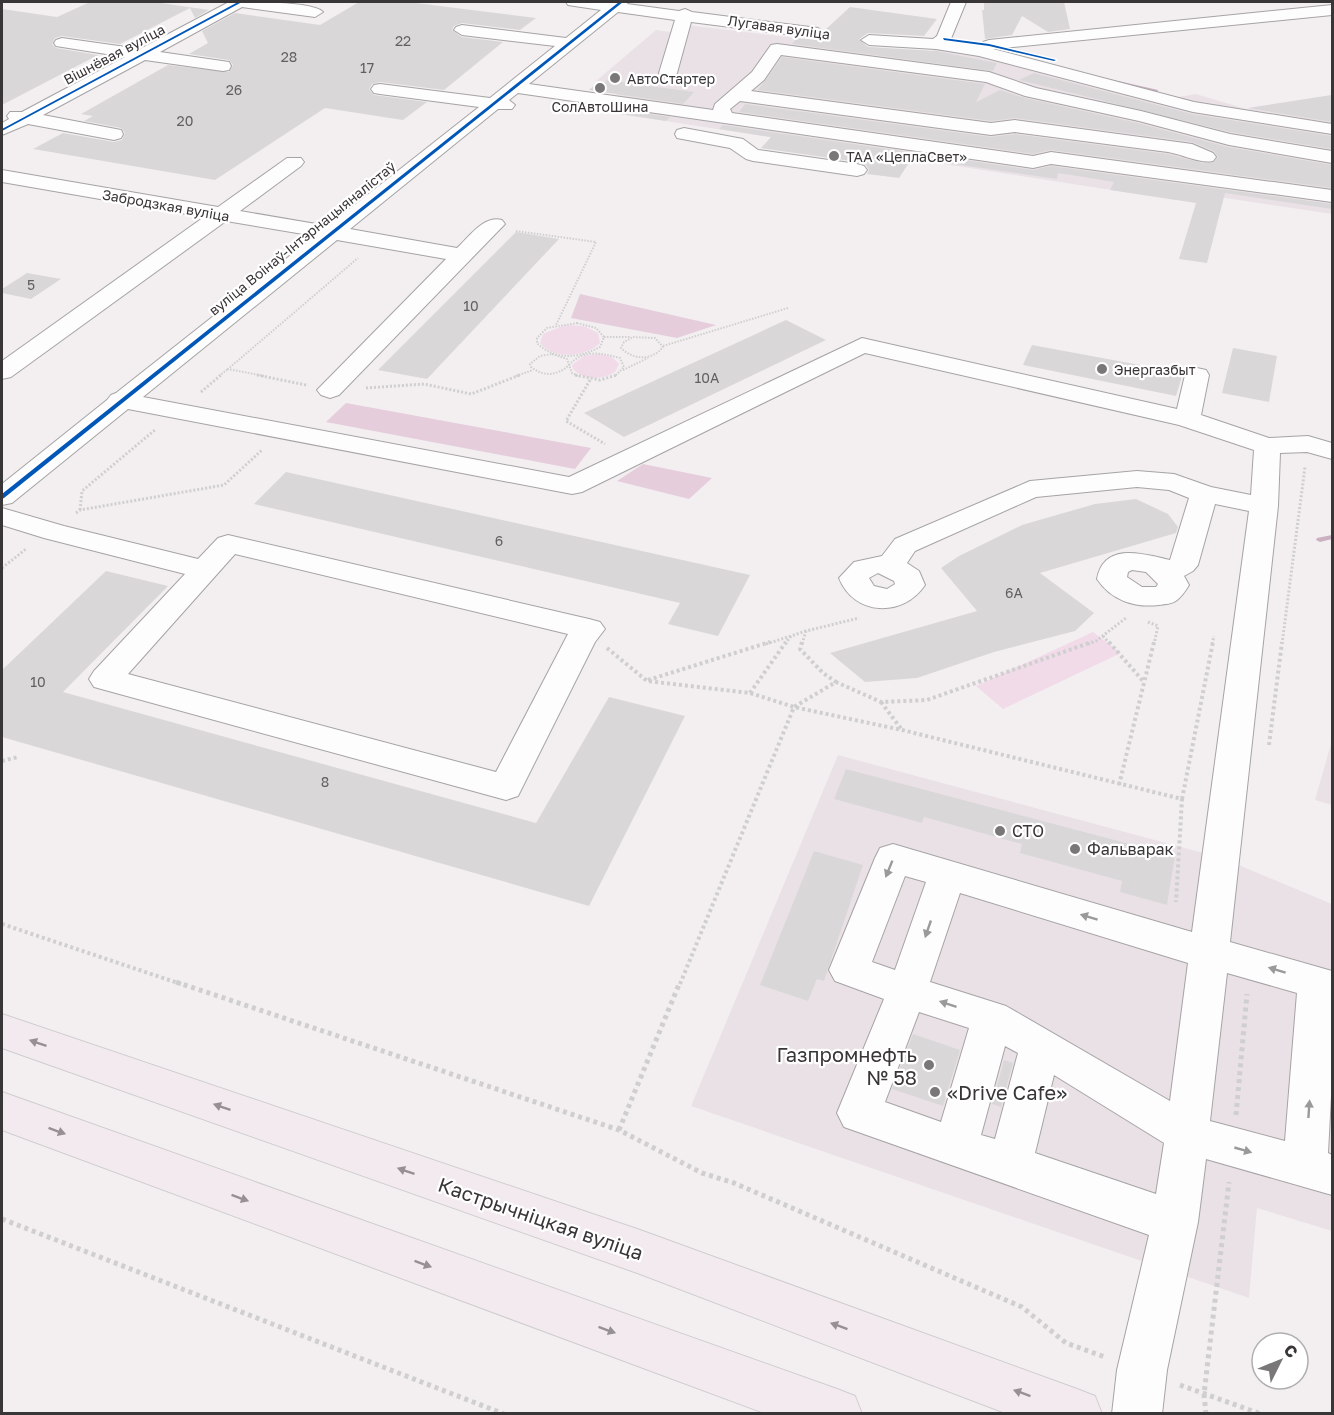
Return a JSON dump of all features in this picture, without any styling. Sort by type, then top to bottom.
[{"type":"main road","name":"Кастрычніцкая вуліца","points":[[2,1031],[640,1252],[1077,1413]]},
{"type":"main road","points":[[2,1111],[837,1413]]},
{"type":"street","points":[[240,2],[315,12]]},
{"type":"street","name":"Вішнёвая вуліца","points":[[2,130],[240,2]]},
{"type":"street","name":"Лугавая вуліца","points":[[573,2],[617,4],[832,35]]},
{"type":"street","points":[[940,42],[958,2]]},
{"type":"street","name":"вуліца Воінаў-Інтэрнацыяналістаў","points":[[2,497],[120,400],[617,4]]},
{"type":"street","points":[[855,38],[889,43],[940,42],[989,45],[1332,10]]},
{"type":"street","points":[[668,73],[685,14]]},
{"type":"street","points":[[462,30],[568,43]]},
{"type":"street","points":[[940,42],[1193,107],[1332,129]]},
{"type":"street","points":[[62,43],[223,66]]},
{"type":"street","points":[[989,45],[1054,60]]},
{"type":"street","points":[[725,118],[721,108],[758,76],[777,49],[989,76],[1031,92],[1141,116],[1229,139],[1332,157]]},
{"type":"street","points":[[758,76],[781,79]]},
{"type":"street","points":[[513,87],[1034,162],[1051,158],[1332,196]]},
{"type":"street","points":[[380,89],[527,108]]},
{"type":"street","points":[[738,95],[991,129],[1015,126],[1168,146],[1192,150],[1200,156],[1222,159]]},
{"type":"street","points":[[1268,120],[1332,110]]},
{"type":"street","points":[[2,113],[114,134]]},
{"type":"street","points":[[669,132],[736,143],[753,155],[857,170]]},
{"type":"street","points":[[1200,156],[1207,133]]},
{"type":"street","points":[[2,372],[294,162]]},
{"type":"street","points":[[1310,172],[1332,175]]},
{"type":"street","name":"Забродзкая вуліца","points":[[2,176],[462,255]]},
{"type":"street","points":[[333,387],[493,226]]},
{"type":"street","points":[[120,400],[572,486],[862,345],[1186,419],[1267,446],[1320,448]]},
{"type":"street","points":[[1186,419],[1197,375]]},
{"type":"street","points":[[1137,1413],[1142,1370],[1175,1222],[1187,1134],[1264,506],[1267,446]]},
{"type":"street","points":[[890,566],[905,545],[1030,489],[1137,479],[1174,482],[1203,494],[1264,506]]},
{"type":"street","points":[[1168,572],[1184,565],[1203,494]]},
{"type":"street","points":[[2,516],[54,532],[206,570]]},
{"type":"street","points":[[228,544],[589,629],[581,638],[506,787],[105,679],[206,570],[228,544]]},
{"type":"street","points":[[893,858],[1209,953],[1250,962],[1325,985],[1319,1171],[1187,1134],[1041,1045],[992,1018],[849,970],[893,858]]},
{"type":"street","points":[[948,874],[907,991],[859,1113],[1175,1222]]},
{"type":"street","points":[[956,1147],[992,1018]]},
{"type":"street","points":[[1010,1165],[1041,1045]]},
{"type":"path","points":[[493,226],[597,242],[556,325]]},
{"type":"path","points":[[80,510],[82,491],[378,241]]},
{"type":"path","points":[[663,346],[788,308]]},
{"type":"path","points":[[622,371],[623,362],[614,355],[598,352],[582,355],[558,355],[546,355],[535,358],[530,364],[534,370],[544,374],[557,373],[569,365],[576,357],[582,355],[600,348],[604,337],[602,332],[587,324],[556,325],[540,332],[537,338],[541,349],[558,355],[567,359],[569,365],[572,373],[590,380],[609,378],[662,351],[663,346]]},
{"type":"path","points":[[604,337],[654,338],[663,346]]},
{"type":"path","points":[[633,337],[621,345],[623,351],[638,357],[652,356]]},
{"type":"path","points":[[228,369],[333,387],[375,389],[424,384],[471,394],[534,370]]},
{"type":"path","points":[[590,380],[567,421],[628,459]]},
{"type":"path","points":[[54,532],[80,510],[224,485],[282,431]]},
{"type":"path","points":[[1269,748],[1320,448]]},
{"type":"path","points":[[2,562],[7,563]]},
{"type":"path","points":[[806,631],[800,649],[823,673],[837,682],[881,702],[927,700],[1096,641],[1132,614]]},
{"type":"path","points":[[647,681],[806,631],[863,617]]},
{"type":"path","points":[[1119,785],[1158,626],[1141,618]]},
{"type":"path","points":[[1176,902],[1182,799],[1216,628]]},
{"type":"path","points":[[750,693],[791,636]]},
{"type":"path","points":[[1103,636],[1144,682]]},
{"type":"path","points":[[581,638],[606,647],[647,681],[750,693],[794,707],[902,730],[1182,799]]},
{"type":"path","points":[[619,1130],[794,707],[837,682]]},
{"type":"path","points":[[881,702],[902,730]]},
{"type":"path","points":[[2,761],[18,757]]},
{"type":"path","points":[[2,924],[619,1130],[702,1173],[734,1183],[1022,1307],[1066,1343]]},
{"type":"path","points":[[1206,1413],[1204,1395],[1233,1147],[1250,962]]},
{"type":"path","points":[[2,1219],[504,1413]]},
{"type":"path","points":[[1204,1395],[1261,1413]]},
{"type":"shaded area","points":[[678,24],[930,54],[934,49],[1017,60],[1172,98],[1196,94],[1246,109],[1332,95],[1332,214],[1192,193],[1176,200],[568,106],[577,100],[652,102],[616,95],[624,85],[596,81],[656,30],[670,32]]},
{"type":"shaded area","points":[[580,294],[716,325],[677,338],[571,318]]},
{"type":"shaded area","points":[[565,325],[584,326],[598,333],[600,343],[587,351],[570,355],[553,352],[540,343],[543,334]]},
{"type":"shaded area","points":[[599,354],[612,357],[619,364],[615,372],[604,377],[593,378],[582,376],[573,369],[572,365],[584,356]]},
{"type":"shaded area","points":[[346,403],[591,448],[575,469],[326,422]]},
{"type":"shaded area","points":[[643,464],[712,478],[689,499],[617,481]]},
{"type":"shaded area","points":[[1093,632],[1121,653],[1003,709],[976,686]]},
{"type":"shaded area","points":[[1332,740],[1332,805],[1315,800]]},
{"type":"shaded area","points":[[838,755],[1222,858],[1332,904],[1332,1231],[1257,1208],[1249,1298],[691,1106]]},
{"type":"building","points":[[90,2],[154,2],[209,10],[195,18],[190,8],[120,44],[62,36],[55,38],[52,44],[56,48],[98,55],[2,105],[2,9],[57,17]]},
{"type":"building","points":[[359,2],[408,2],[536,18],[520,30],[462,23],[454,26],[452,30],[462,37],[503,42],[444,90],[380,82],[372,84],[369,89],[374,95],[427,102],[403,120],[325,108],[215,180],[33,149],[63,133],[114,142],[122,140],[125,133],[121,128],[84,121],[93,116],[81,114],[168,65],[229,72],[233,65],[229,60],[189,54],[208,43],[202,31],[235,13],[320,25]]},
{"type":"building","points":[[984,2],[1064,2],[1070,29],[1048,32],[1022,16],[1012,35],[985,39],[982,10],[984,10]]},
{"type":"building","points":[[850,7],[937,19],[924,36],[868,33],[859,39],[868,47],[936,51],[997,63],[993,71],[792,44],[797,38],[818,40],[827,35],[828,32],[825,30]]},
{"type":"building","points":[[782,57],[985,84],[976,102],[1000,90],[1228,147],[1332,165],[1332,188],[1051,150],[1033,154],[739,112],[745,104],[991,137],[1015,134],[1168,154],[1202,163],[1213,163],[1218,157],[1214,151],[1192,142],[1015,118],[991,121],[758,90]]},
{"type":"building","points":[[1034,73],[1192,114],[1332,136],[1332,149],[1230,132],[1019,80]]},
{"type":"building","points":[[607,80],[694,92],[683,104],[589,90],[597,83],[603,84]]},
{"type":"building","points":[[1332,95],[1332,122],[1248,108]]},
{"type":"building","points":[[572,103],[670,117],[666,121],[568,106]]},
{"type":"building","points":[[723,125],[1033,170],[1051,166],[1332,204],[1332,209],[1225,193],[1207,263],[1179,259],[1196,203],[1110,190],[1114,182],[1058,173],[1057,179],[912,158],[899,178],[867,174],[869,170],[866,165],[858,162],[761,148],[771,137],[719,129]]},
{"type":"building","points":[[516,232],[559,239],[427,379],[378,370]]},
{"type":"building","points":[[27,273],[61,279],[31,299],[2,293],[2,289]]},
{"type":"building","points":[[786,320],[826,340],[624,437],[584,413]]},
{"type":"building","name":"Энергазбыт","points":[[1032,345],[1183,373],[1176,396],[1023,365]]},
{"type":"building","points":[[1233,348],[1277,356],[1269,402],[1222,393]]},
{"type":"building","points":[[286,472],[750,575],[718,636],[668,624],[680,603],[254,504]]},
{"type":"building","points":[[1136,499],[1168,514],[1178,527],[1176,533],[1040,573],[1094,613],[1075,631],[994,652],[917,678],[865,682],[830,653],[977,611],[941,568],[959,556],[1022,525],[1095,504]]},
{"type":"building","points":[[106,571],[168,586],[63,692],[536,823],[609,697],[685,716],[589,906],[2,737],[2,670]]},
{"type":"building","points":[[846,769],[1175,856],[1167,905],[1120,892],[1122,881],[1020,853],[1022,844],[924,817],[922,823],[834,799]]},
{"type":"building","points":[[814,851],[863,865],[824,981],[817,979],[808,1001],[760,985]]},
{"type":"building","points":[[913,1034],[960,1050],[943,1106],[892,1089]]},
{"type":"building","points":[[1004,1060],[1013,1063],[1001,1107],[992,1104]]},
{"type":"waterway","points":[[1105,79],[1156,91]]},
{"type":"waterway","points":[[1320,540],[1332,537]]},
{"type":"cycle path","points":[[2,130],[240,2]]},
{"type":"cycle path","points":[[2,497],[621,2]]},
{"type":"cycle path","points":[[944,39],[989,45],[1054,60]]},
{"type":"place","name":"АвтоСтартер","points":[[615,78]]},
{"type":"place","name":"СолАвтоШина","points":[[600,88]]},
{"type":"place","name":"ТАА «ЦеплаСвет»","points":[[834,156]]},
{"type":"place","name":"Энергазбыт","points":[[1102,369]]},
{"type":"place","name":"СТО","points":[[1000,831]]},
{"type":"place","name":"Фальварак","points":[[1075,849]]},
{"type":"place","name":"Газпромнефть № 58","points":[[929,1065]]},
{"type":"place","name":"«Drive Cafe»","points":[[935,1092]]}]
